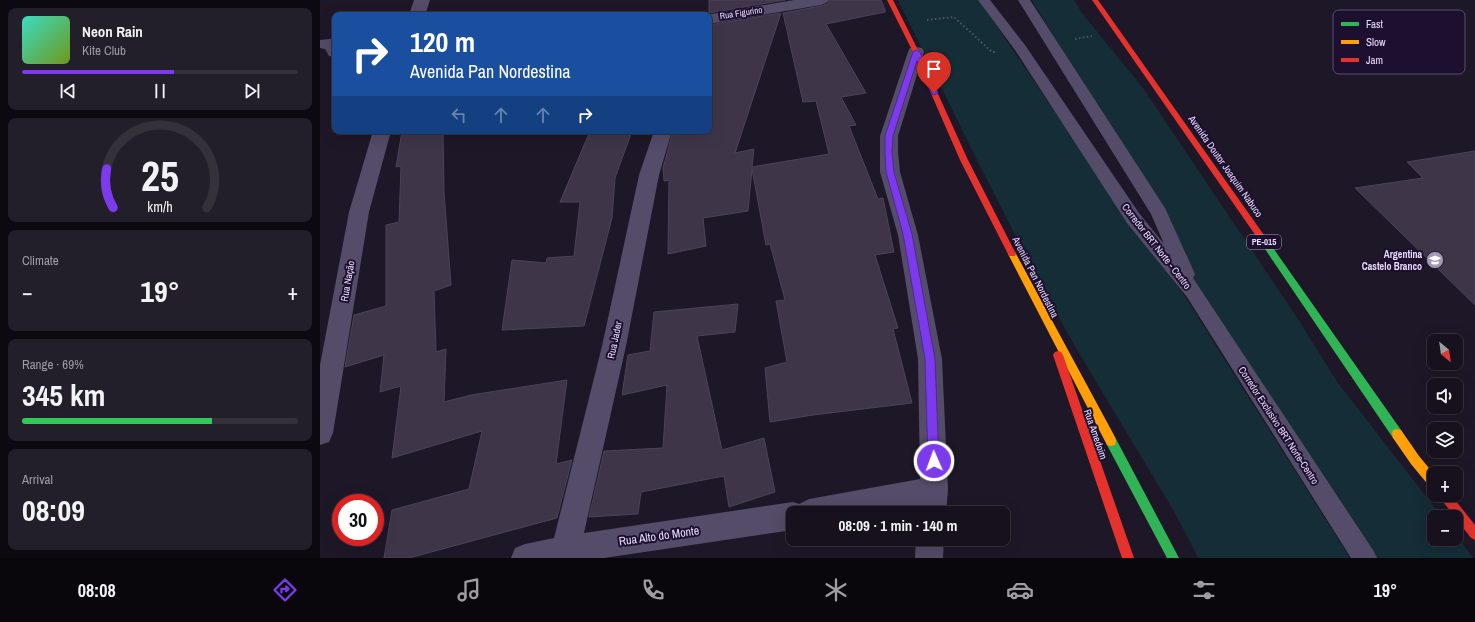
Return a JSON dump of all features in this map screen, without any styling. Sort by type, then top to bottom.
[{"type":"main road","name":"Avenida Pan Nordestina","points":[[890,0],[916,52],[964,160],[1044,316],[1173,558]]},
{"type":"main road","name":"Avenida Doutor Joaquim Nabuco","points":[[1095,0],[1180,120],[1415,460],[1427,475]]},
{"type":"main road","name":"Rua Amedoim","points":[[1044,316],[1128,558]]},
{"type":"main road","points":[[1450,502],[1456,510]]},
{"type":"main road","points":[[1463,515],[1475,522]]},
{"type":"main road","points":[[1463,518],[1475,534]]},
{"type":"street","points":[[418,12],[422,0]]},
{"type":"street","name":"Rua Figurino","points":[[712,18],[821,0]]},
{"type":"street","points":[[888,506],[933,502],[930,359],[908,234],[890,172],[888,152],[889,136],[916,52]]},
{"type":"street","name":"Rua Nação","points":[[320,433],[359,212],[381,134]]},
{"type":"street","name":"Rua Jader","points":[[566,549],[614,346],[649,175],[662,134]]},
{"type":"street","name":"Rua Alto do Monte","points":[[525,558],[566,549],[749,524],[786,517]]},
{"type":"street","points":[[928,558],[929,546]]},
{"type":"lane","name":"Corredor BRT Norte - Centro","points":[[984,0],[1020,48],[1133,218],[1193,292]]},
{"type":"lane","name":"Corredor BRT Norte - Centro","points":[[1024,0],[1159,212],[1193,292]]},
{"type":"lane","name":"Corredor Exclusivo BRT Norte-Centro","points":[[1193,292],[1365,558]]},
{"type":"shaded area","points":[[898,0],[979,0],[1101,180],[1184,295],[1350,558],[1198,558],[1175,513],[1077,350],[1036,276]]},
{"type":"shaded area","points":[[1032,0],[1074,0],[1082,13],[1143,88],[1296,316],[1338,383],[1427,498],[1427,502],[1430,502],[1437,510],[1427,510],[1427,546],[1463,546],[1463,544],[1473,558],[1374,558],[1193,292],[1149,196]]},
{"type":"building","points":[[709,0],[785,0],[712,12],[709,12]]},
{"type":"building","points":[[830,0],[881,0],[885,10],[885,12],[826,24],[866,93],[841,97],[856,125],[849,126],[878,199],[883,198],[894,252],[875,255],[898,328],[893,329],[912,403],[813,415],[770,422],[765,368],[787,362],[776,301],[785,300],[770,244],[766,245],[752,169],[748,211],[703,218],[706,246],[668,254],[669,180],[664,181],[663,168],[672,134],[712,134],[712,24],[781,13],[735,153],[754,149],[752,167],[829,154],[816,101],[803,102],[783,13],[827,4]]},
{"type":"building","points":[[402,134],[443,134],[444,192],[451,285],[434,291],[436,352],[446,349],[444,402],[471,395],[567,380],[556,464],[572,460],[557,518],[409,558],[384,558],[392,510],[469,489],[482,431],[392,458],[401,386],[380,392],[384,355],[345,367],[354,315],[386,306],[386,225],[399,222],[401,166],[396,167]]},
{"type":"building","points":[[589,134],[631,134],[615,178],[612,218],[584,326],[502,330],[512,260],[546,263],[547,258],[574,256],[580,202],[560,202]]},
{"type":"building","points":[[1475,151],[1475,305],[1355,188],[1423,178],[1407,162]]},
{"type":"building","points":[[738,304],[735,332],[697,336],[722,450],[764,438],[775,492],[729,507],[724,476],[641,492],[638,514],[589,517],[604,451],[663,448],[667,385],[622,395],[628,355],[650,351],[654,312]]},
{"type":"traffic: fast","points":[[1268,247],[1397,434]]},
{"type":"traffic: fast","points":[[1111,441],[1173,558]]},
{"type":"traffic: slow","points":[[1012,254],[1111,441]]},
{"type":"traffic: slow","points":[[1397,434],[1427,475]]},
{"type":"traffic: jam","points":[[890,0],[916,52],[964,160],[1012,254]]},
{"type":"traffic: jam","points":[[1095,0],[1268,247]]},
{"type":"traffic: jam","points":[[1058,355],[1128,558]]},
{"type":"traffic: jam","points":[[1450,502],[1475,534]]},
{"type":"place","name":"Argentina Castelo Branco","points":[[1435,260]]},
{"type":"route","points":[[934,93],[916,52],[889,136],[888,152],[890,172],[908,234],[930,359],[934,461]]}]
